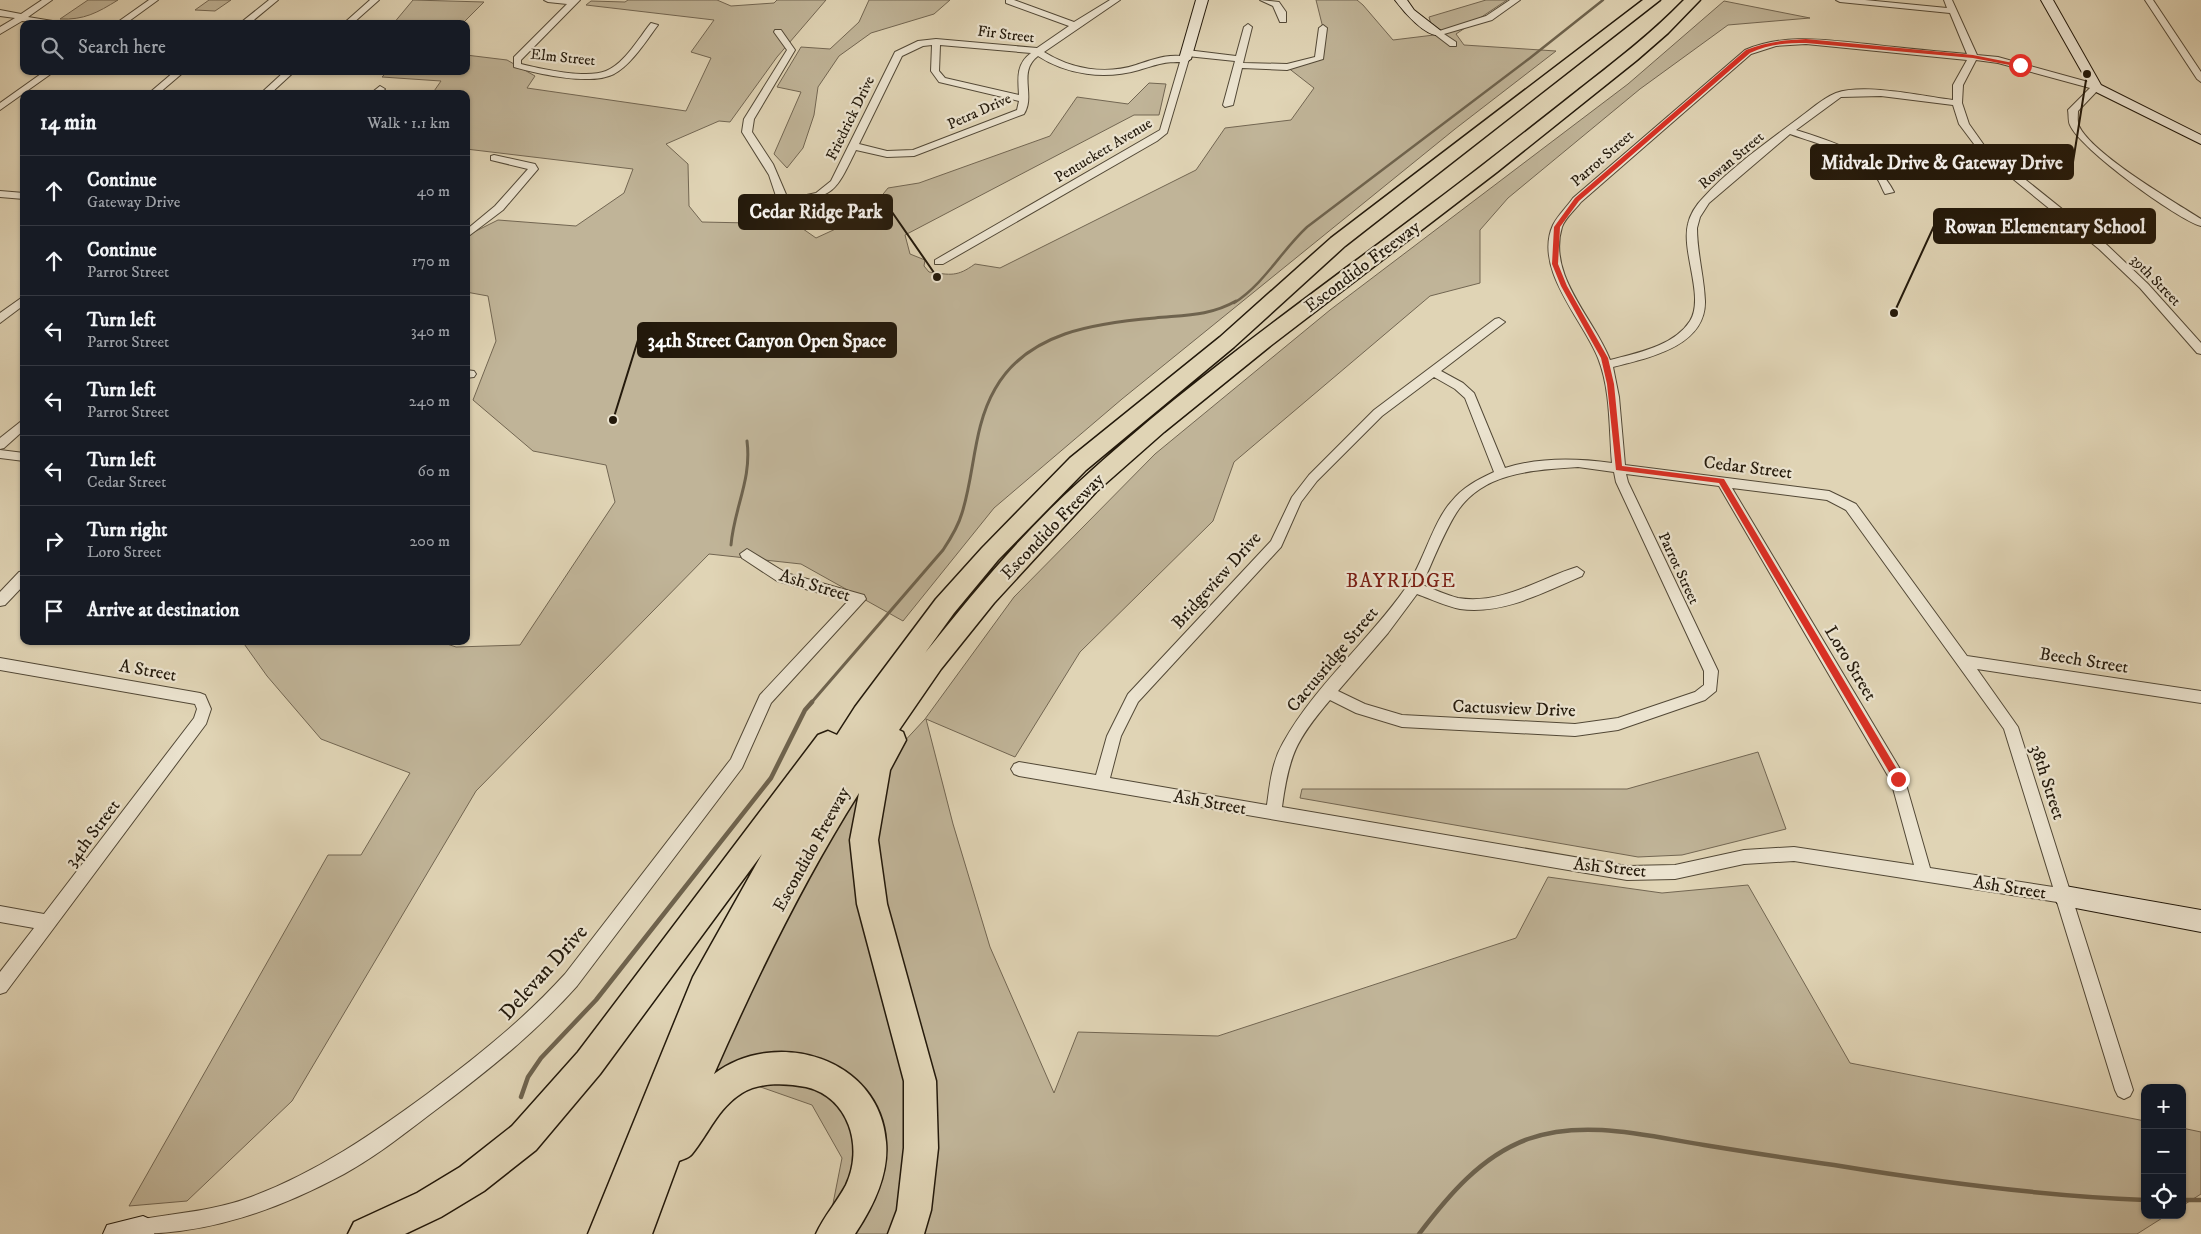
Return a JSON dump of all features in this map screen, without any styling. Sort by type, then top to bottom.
[{"type":"highway","name":"Escondido Freeway","points":[[636,1234],[683,1105],[747,968],[791,882],[855,770],[912,687],[990,554],[1078,464],[1227,342],[1338,242],[1652,0]]},
{"type":"highway","name":"Escondido Freeway","points":[[605,1234],[704,988],[744,912],[795,823],[864,715],[958,609],[1018,558],[1093,482],[1259,345],[1508,155],[1656,36],[1692,0]]},
{"type":"highway","points":[[910,1222],[921,1148],[920,1081],[872,904],[864,840],[877,768],[909,711],[958,609]]},
{"type":"highway","points":[[366,1234],[429,1205],[472,1179],[524,1138],[589,1063],[856,708],[958,609]]},
{"type":"highway","points":[[636,1234],[678,1146],[714,1095],[738,1078],[764,1069],[789,1067],[814,1072],[837,1083],[858,1102],[868,1126],[869,1158],[864,1186],[850,1214],[834,1234]]},
{"type":"street","points":[[0,31],[48,0]]},
{"type":"street","points":[[125,20],[154,0]]},
{"type":"street","points":[[248,20],[274,0]]},
{"type":"street","points":[[352,20],[375,0]]},
{"type":"street","points":[[548,0],[575,1]]},
{"type":"street","name":"Petra Drive","points":[[853,146],[887,154],[902,155],[927,150],[1021,112],[1024,106],[1022,72],[1027,60],[1075,25],[1116,0]]},
{"type":"street","name":"Pentuckett Avenue","points":[[940,262],[1154,139],[1164,131],[1202,0]]},
{"type":"street","points":[[1264,0],[1278,4],[1282,8],[1283,20]]},
{"type":"street","points":[[1401,0],[1410,12],[1453,44]]},
{"type":"street","points":[[1437,33],[1489,18],[1516,0]]},
{"type":"street","points":[[1840,0],[1883,2],[1952,11]]},
{"type":"street","points":[[1948,0],[1973,57],[1958,85],[1957,103]]},
{"type":"street","points":[[2047,0],[2096,87],[2201,140]]},
{"type":"street","points":[[2149,0],[2201,79]]},
{"type":"street","name":"Elm Street","points":[[575,1],[517,60],[517,65],[535,71],[594,76],[607,74],[617,68],[654,25]]},
{"type":"street","points":[[1009,1],[1075,25]]},
{"type":"street","points":[[0,14],[41,20]]},
{"type":"street","points":[[1228,105],[1248,27]]},
{"type":"street","name":"Fir Street","points":[[936,42],[1037,51],[1062,66],[1098,72],[1125,71],[1160,59],[1186,56],[1287,67],[1319,59],[1324,28]]},
{"type":"street","points":[[778,32],[791,50],[749,119],[747,132],[766,158],[785,203],[787,224]]},
{"type":"street","name":"Parrot Street","points":[[1711,671],[1622,482],[1606,365],[1604,358],[1564,286],[1555,264],[1557,227],[1577,200],[1748,52],[1762,45],[1782,41],[1806,41],[1973,57],[2020,65],[2096,87]]},
{"type":"street","points":[[936,42],[935,71],[942,80],[1024,99]]},
{"type":"street","name":"Friedrick Drive","points":[[785,203],[811,197],[826,191],[835,183],[898,54],[912,46],[936,42]]},
{"type":"street","points":[[24,90],[45,75]]},
{"type":"street","points":[[157,90],[176,75]]},
{"type":"street","points":[[269,90],[286,75]]},
{"type":"street","points":[[2096,87],[2073,110],[2074,125],[2083,137],[2119,169],[2201,223]]},
{"type":"street","points":[[0,107],[20,93]]},
{"type":"street","name":"Rowan Street","points":[[1606,365],[1670,345],[1682,336],[1697,320],[1701,305],[1692,253],[1692,227],[1696,216],[1706,200],[1726,180],[1838,95],[1859,93],[1957,103]]},
{"type":"street","name":"39th Street","points":[[1957,103],[1964,124],[1983,150],[2103,247],[2144,286],[2201,350]]},
{"type":"street","points":[[1790,131],[1816,140],[1860,160],[1878,173],[1889,192]]},
{"type":"street","points":[[470,232],[499,208],[531,174],[532,166],[494,158]]},
{"type":"street","points":[[0,194],[20,196]]},
{"type":"street","points":[[0,319],[5,311],[20,302]]},
{"type":"street","points":[[5,311],[20,313]]},
{"type":"street","name":"Bridgeview Drive","points":[[1101,783],[1114,736],[1133,698],[1276,544],[1296,500],[1313,478],[1378,413],[1499,322]]},
{"type":"street","points":[[1432,371],[1459,386],[1470,396],[1501,474]]},
{"type":"street","points":[[0,445],[20,427]]},
{"type":"street","points":[[0,454],[20,456]]},
{"type":"street","name":"Cactusridge Street","points":[[1274,813],[1279,772],[1287,748],[1302,723],[1382,629],[1414,587],[1454,506],[1471,489],[1501,474],[1523,467],[1551,463],[1578,463],[1619,468]]},
{"type":"street","name":"Cedar Street","points":[[1619,468],[1830,496],[1851,507],[1863,524]]},
{"type":"street","name":"Loro Street","points":[[1722,481],[1898,779],[1924,874]]},
{"type":"street","name":"38th Street","points":[[1863,524],[2011,727],[2124,1090]]},
{"type":"street","name":"Ash Street","points":[[747,554],[770,572],[782,577],[859,599]]},
{"type":"street","points":[[1414,587],[1451,602],[1497,604],[1578,572]]},
{"type":"street","points":[[0,601],[20,580]]},
{"type":"street","name":"Delevan Drive","points":[[143,1229],[213,1217],[252,1206],[338,1167],[380,1140],[494,1055],[542,1012],[580,970],[737,762],[765,699],[859,599]]},
{"type":"street","name":"Beech Street","points":[[1962,661],[2201,696]]},
{"type":"street","name":"A Street","points":[[0,664],[200,699]]},
{"type":"street","name":"Cactusview Drive","points":[[1327,692],[1361,709],[1402,721],[1575,730],[1618,724],[1700,696],[1711,686],[1711,671]]},
{"type":"street","name":"34th Street","points":[[0,986],[201,720],[204,709],[200,699]]},
{"type":"street","name":"Ash Street","points":[[1019,769],[1628,872],[1675,872],[1744,857],[1794,854],[2065,896],[2201,921]]},
{"type":"street","points":[[0,914],[48,923]]},
{"type":"street","points":[[116,1234],[143,1229]]},
{"type":"shaded area","points":[[88,0],[118,0],[90,15],[60,19]]},
{"type":"shaded area","points":[[209,0],[231,0],[215,11],[195,10]]},
{"type":"shaded area","points":[[413,0],[484,2],[466,20],[396,20]]},
{"type":"shaded area","points":[[628,0],[717,0],[731,6],[774,3],[777,0],[826,0],[777,57],[730,122],[719,121],[666,144],[688,164],[689,206],[702,222],[796,224],[816,238],[866,215],[888,188],[919,183],[1050,136],[1077,97],[1128,104],[1149,83],[1166,84],[1159,115],[1134,115],[905,235],[910,254],[925,260],[924,266],[929,272],[948,274],[958,273],[975,264],[1000,268],[1196,170],[1225,128],[1291,120],[1314,88],[1287,67],[1319,59],[1323,28],[1316,0],[1357,0],[1393,40],[1434,35],[1429,17],[1486,0],[1507,0],[1456,34],[1464,45],[1556,51],[1455,129],[1122,399],[994,508],[903,621],[801,564],[709,554],[476,791],[292,1101],[187,1201],[129,1206],[328,855],[361,855],[410,773],[321,739],[267,676],[245,645],[450,645],[456,647],[520,645],[615,502],[606,465],[533,451],[473,400],[496,341],[488,296],[470,293],[470,234],[498,220],[576,226],[624,193],[633,169],[470,149],[470,90],[435,90],[441,81],[382,77],[384,75],[470,75],[470,55],[507,60],[535,76],[527,88],[686,111],[711,58],[691,52],[714,20],[586,5],[591,1],[625,2]]},
{"type":"shaded area","points":[[869,0],[950,0],[934,14],[871,33],[839,56],[818,87],[814,115],[803,148],[787,168],[774,154],[801,92],[777,87],[801,47],[830,49],[859,22]]},
{"type":"shaded area","points":[[1724,1],[1810,18],[1728,25],[1640,89],[1508,198],[1480,230],[1480,283],[1430,296],[1234,462],[1213,521],[1080,652],[1015,757],[926,719],[953,824],[990,947],[1054,1093],[1078,1032],[1218,1036],[1516,938],[1548,877],[1662,893],[1748,885],[1850,1063],[2141,1120],[2141,1219],[2161,1219],[2137,1234],[827,1234],[842,1158],[812,1105],[712,1070],[799,889],[852,798],[925,719],[1014,597],[1155,454],[1330,310],[1628,84]]},
{"type":"shaded area","points":[[1758,752],[1786,829],[1682,855],[1638,857],[1300,798],[1302,789],[1627,789]]},
{"type":"shaded area","points":[[2186,1129],[2201,1132],[2201,1194],[2186,1203]]},
{"type":"waterway","points":[[1234,303],[1255,286],[1307,227],[1530,58],[1603,0]]},
{"type":"waterway","points":[[811,703],[943,550],[951,537],[960,518],[966,497],[982,419],[995,389],[1009,370],[1025,355],[1044,343],[1065,334],[1110,323],[1207,312],[1236,301]]},
{"type":"waterway","points":[[731,545],[735,519],[745,481],[748,455],[747,441]]},
{"type":"waterway","points":[[521,1097],[528,1077],[541,1058],[596,1000],[771,778],[805,710],[812,702]]},
{"type":"waterway","points":[[1419,1234],[1454,1192],[1495,1156],[1511,1146],[1528,1139],[1549,1133],[1571,1130],[1616,1131],[1989,1187],[2141,1200]]},
{"type":"waterway","points":[[2186,1200],[2201,1200]]},
{"type":"place","name":"Midvale Drive & Gateway Drive","points":[[2087,74]]},
{"type":"place","name":"Cedar Ridge Park","points":[[937,277]]},
{"type":"place","name":"Rowan Elementary School","points":[[1894,313]]},
{"type":"place","name":"34th Street Canyon Open Space","points":[[613,420]]},
{"type":"district","name":"BAYRIDGE","points":[[1401,580]]},
{"type":"route","points":[[1898,779],[1722,481],[1619,468],[1610,384],[1604,358],[1564,286],[1555,264],[1557,227],[1577,200],[1748,52],[1762,45],[1782,41],[1806,41],[1973,57],[2020,65]]}]
